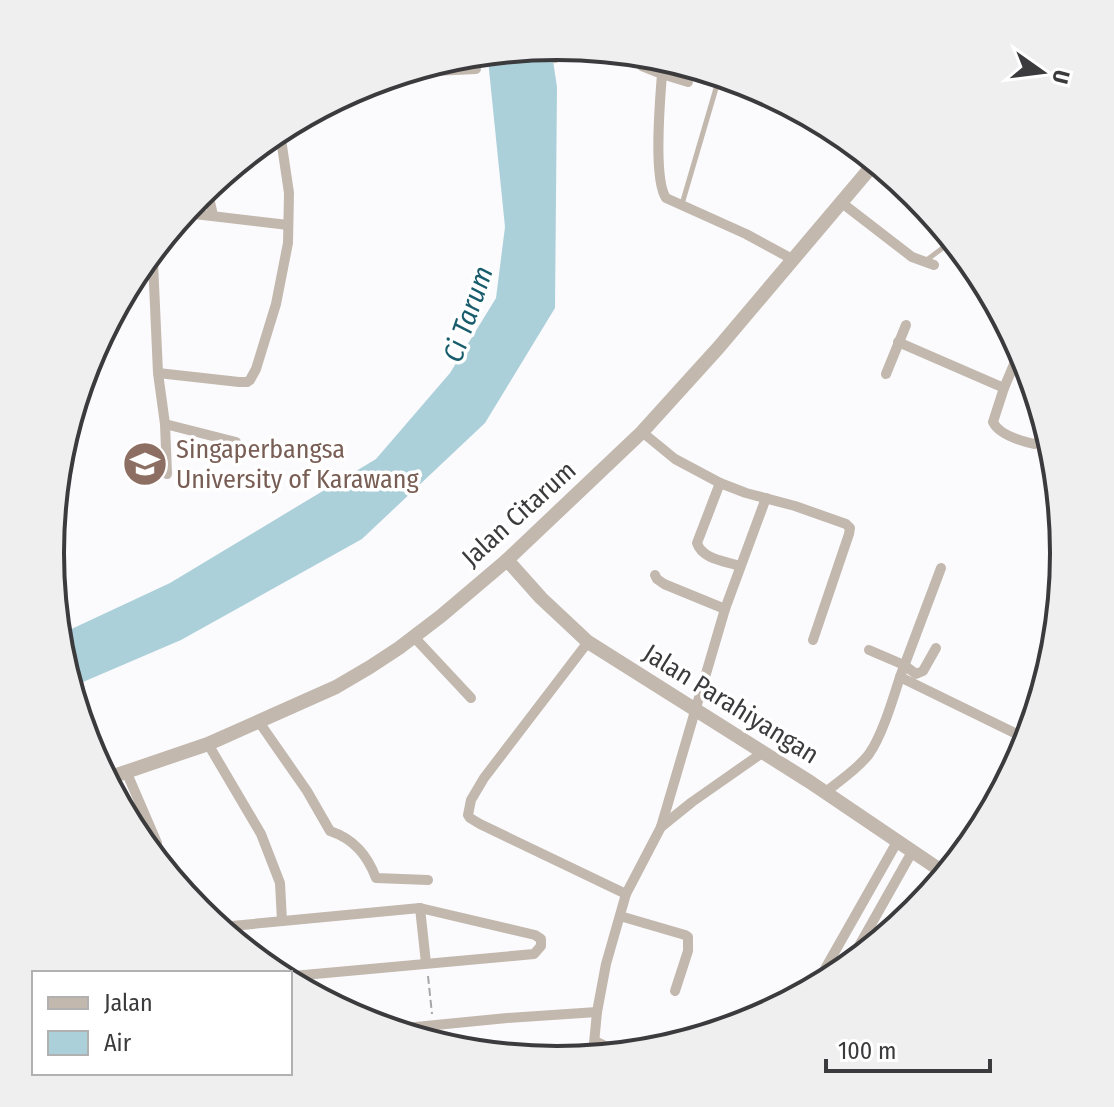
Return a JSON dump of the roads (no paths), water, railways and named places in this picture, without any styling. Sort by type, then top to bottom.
[{"type":"street","points":[[647,68],[688,82]]},
{"type":"street","points":[[457,70],[476,69]]},
{"type":"street","points":[[662,74],[660,184],[666,198],[746,234],[792,259]]},
{"type":"street","points":[[158,373],[247,382],[256,369],[276,304],[288,243],[289,193],[282,144]]},
{"type":"street","name":"Jalan Citarum","points":[[116,775],[208,744],[336,687],[414,637],[507,560],[642,432],[719,347],[868,171]]},
{"type":"street","points":[[210,203],[213,215]]},
{"type":"street","points":[[842,203],[912,257],[929,264]]},
{"type":"street","points":[[199,214],[288,225]]},
{"type":"street","points":[[153,270],[167,474]]},
{"type":"street","points":[[886,374],[906,325]]},
{"type":"street","points":[[898,342],[1004,388]]},
{"type":"street","points":[[1013,366],[993,422],[996,428],[1023,441],[1038,442]]},
{"type":"street","points":[[165,424],[236,442]]},
{"type":"street","points":[[642,432],[675,459],[720,483],[795,506],[850,528],[813,640]]},
{"type":"street","points":[[720,483],[697,543],[703,554],[740,566]]},
{"type":"street","points":[[594,1046],[606,964],[626,894],[661,827],[725,609],[766,498]]},
{"type":"street","name":"Jalan Parahiyangan","points":[[507,560],[541,598],[588,642],[826,792],[937,868]]},
{"type":"street","points":[[826,792],[871,751],[892,703],[941,568]]},
{"type":"street","points":[[655,575],[664,584],[725,609]]},
{"type":"street","points":[[414,637],[471,698]]},
{"type":"street","points":[[588,642],[484,778],[471,800],[468,815],[480,824],[626,894]]},
{"type":"street","points":[[869,650],[904,665],[916,674],[920,673],[936,648]]},
{"type":"street","points":[[900,677],[1016,734]]},
{"type":"street","points":[[259,722],[307,791],[330,831],[358,847],[370,861],[376,878],[428,880]]},
{"type":"street","points":[[208,744],[265,845],[280,883],[282,921]]},
{"type":"street","points":[[661,827],[762,753]]},
{"type":"street","points":[[126,771],[156,842]]},
{"type":"street","points":[[826,967],[897,842]]},
{"type":"street","points":[[862,941],[912,852]]},
{"type":"street","points":[[420,908],[426,963]]},
{"type":"street","points":[[233,926],[420,908],[534,934],[541,942],[534,954],[304,977]]},
{"type":"street","points":[[620,916],[688,937],[688,951],[675,991]]},
{"type":"street","points":[[419,1027],[597,1012]]},
{"type":"street","points":[[595,1041],[602,1045]]},
{"type":"lane","points":[[681,206],[716,86]]},
{"type":"lane","points":[[929,264],[944,247]]},
{"type":"water","points":[[553,60],[557,87],[555,308],[485,423],[362,539],[181,640],[81,683],[70,630],[170,583],[376,459],[450,373],[496,298],[505,227],[488,65]]},
{"type":"place","name":"Singaperbangsa University of Karawang","points":[[145,464]]},
{"type":"water label","name":"Ci Tarum","points":[[468,314]]}]
